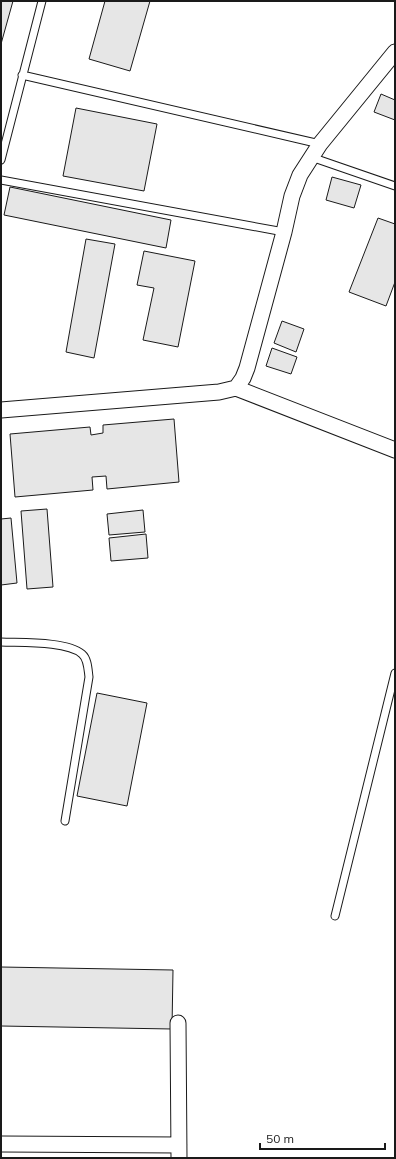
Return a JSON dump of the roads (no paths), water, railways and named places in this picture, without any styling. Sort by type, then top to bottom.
[{"type":"street","points":[[236,388],[248,368],[292,196],[300,175],[320,144],[395,52]]},
{"type":"street","points":[[1,410],[219,392],[236,388],[395,450]]},
{"type":"street","points":[[1,1144],[179,1152],[178,1023]]},
{"type":"lane","points":[[1,160],[42,1]]},
{"type":"lane","points":[[22,75],[320,144]]},
{"type":"lane","points":[[311,157],[395,186]]},
{"type":"lane","points":[[1,180],[284,232]]},
{"type":"lane","points":[[1,642],[64,646],[82,654],[87,663],[89,677],[65,820]]},
{"type":"lane","points":[[335,916],[395,674]]}]
